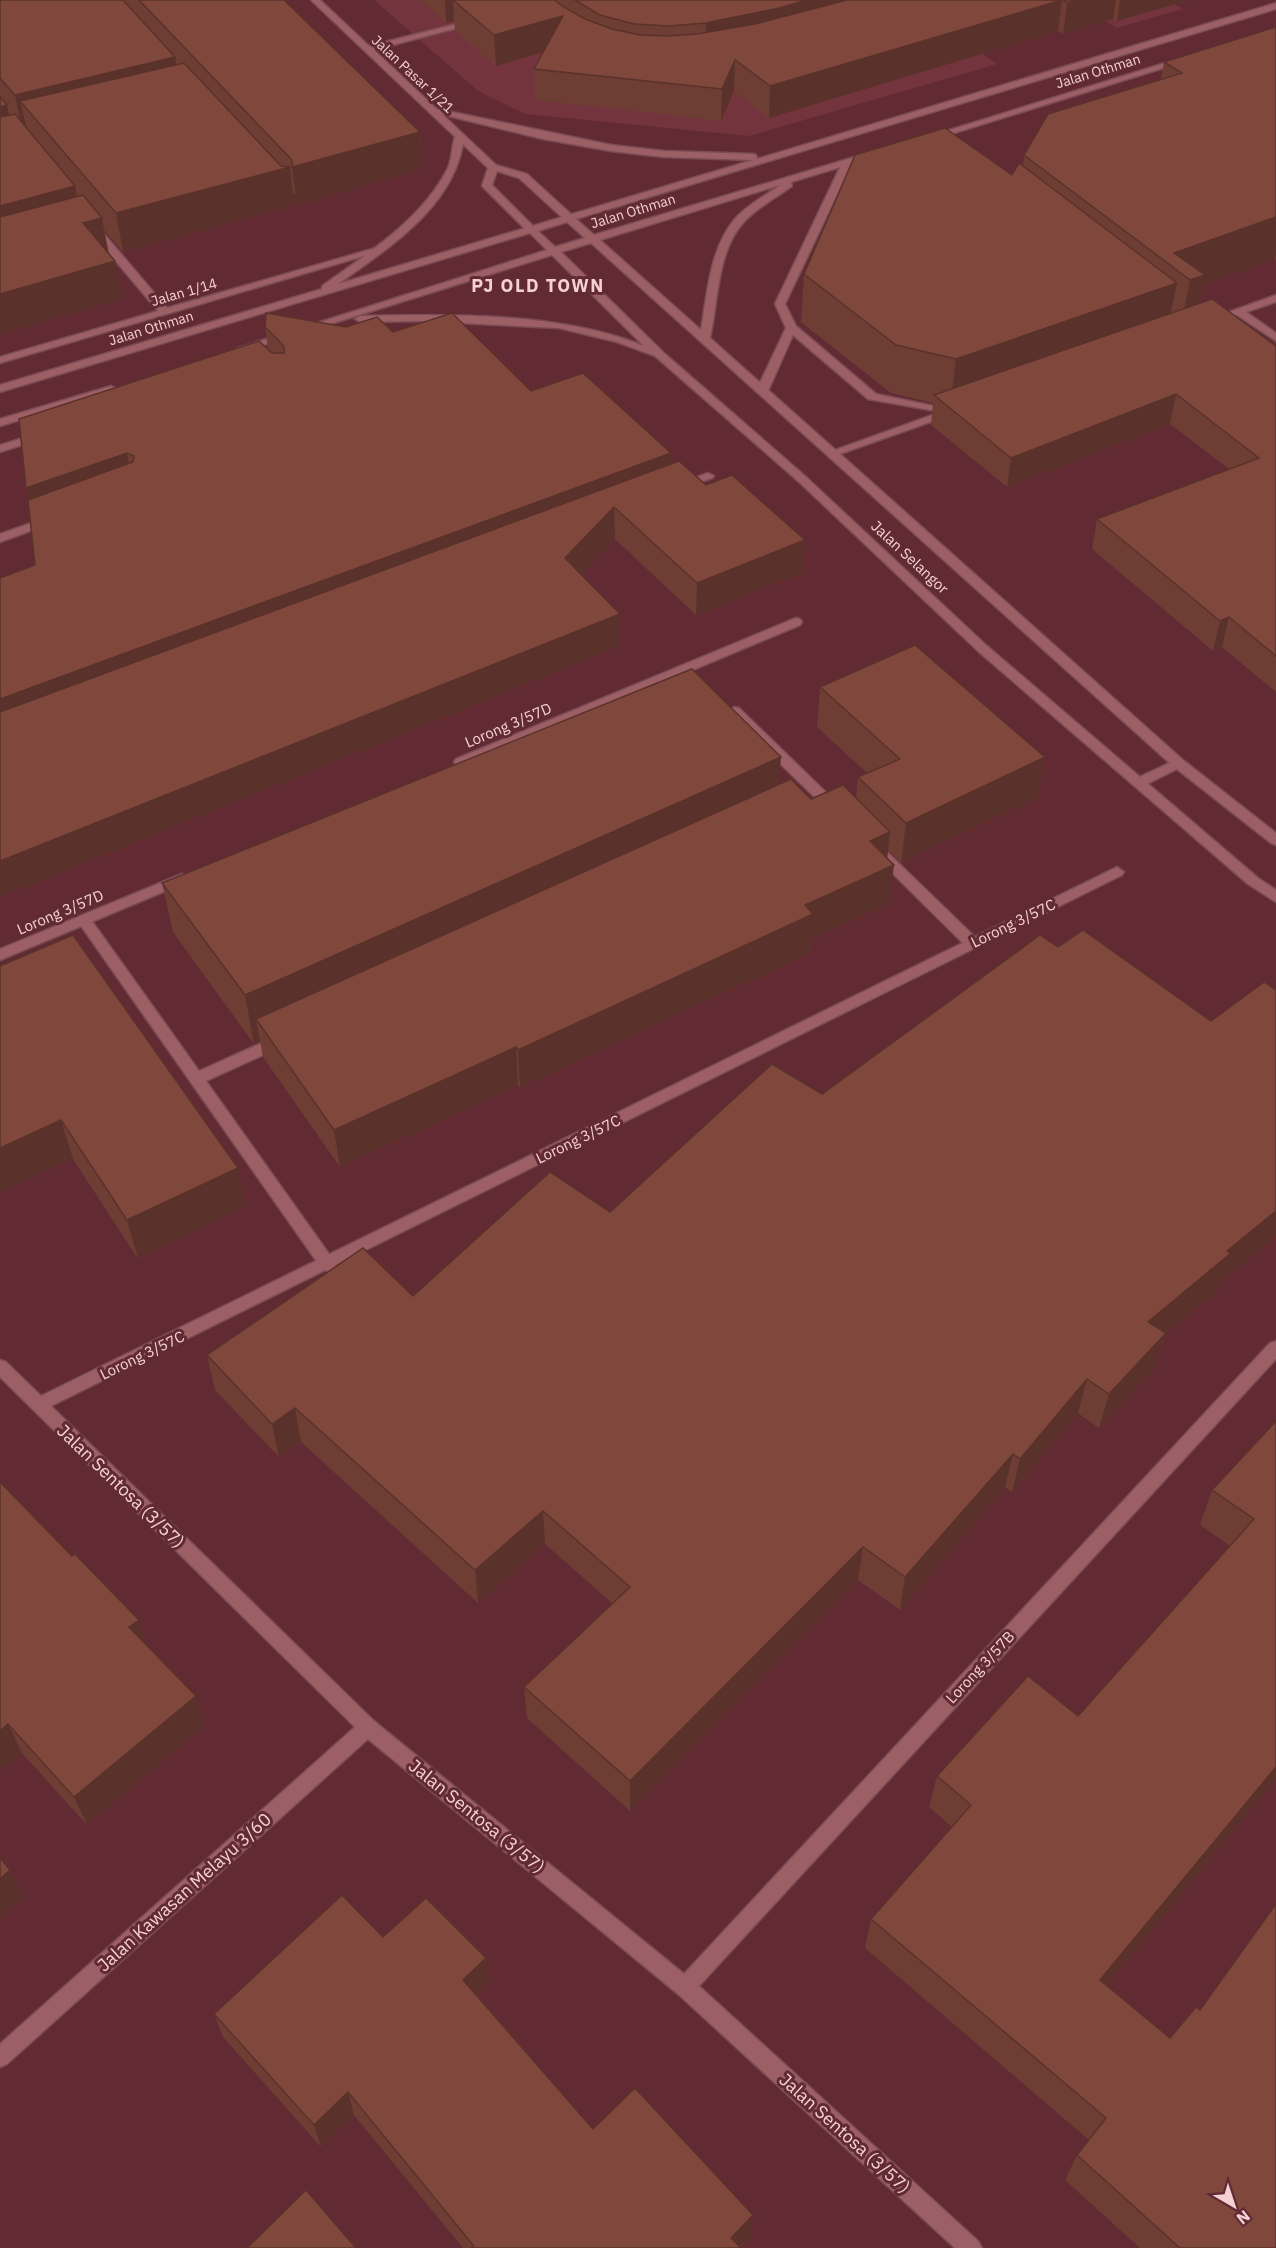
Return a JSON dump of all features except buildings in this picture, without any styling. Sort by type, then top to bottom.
[{"type":"main road","name":"Jalan Pasar 1/21","points":[[315,0],[493,167],[523,176],[569,218]]},
{"type":"main road","name":"Jalan Othman","points":[[0,389],[1276,6]]},
{"type":"main road","points":[[367,49],[478,20]]},
{"type":"main road","name":"Jalan Othman","points":[[938,145],[923,140],[1186,60]]},
{"type":"main road","points":[[431,109],[527,133],[612,148],[689,155],[767,158]]},
{"type":"main road","points":[[316,295],[376,251],[422,213],[454,167],[459,136]]},
{"type":"main road","name":"Jalan Othman","points":[[226,354],[878,153]]},
{"type":"main road","points":[[832,453],[954,410],[872,397],[791,328],[780,304],[847,162]]},
{"type":"main road","points":[[493,167],[487,186],[531,229]]},
{"type":"main road","points":[[705,338],[714,283],[723,250],[739,221],[795,178]]},
{"type":"main road","points":[[84,217],[165,313]]},
{"type":"main road","name":"Jalan Selangor","points":[[569,218],[1178,763],[1276,840]]},
{"type":"main road","points":[[80,229],[92,226]]},
{"type":"main road","name":"Jalan Selangor","points":[[531,229],[661,356],[802,479],[983,649],[1253,881],[1276,897]]},
{"type":"main road","name":"Jalan 1/14","points":[[0,360],[376,251]]},
{"type":"main road","points":[[1199,325],[1276,298]]},
{"type":"main road","points":[[1238,311],[1276,338]]},
{"type":"main road","points":[[339,320],[419,318],[559,325],[621,340],[661,356]]},
{"type":"main road","points":[[762,390],[791,328]]},
{"type":"main road","points":[[249,347],[260,359]]},
{"type":"main road","points":[[0,423],[124,385]]},
{"type":"main road","points":[[0,449],[55,431]]},
{"type":"main road","points":[[675,488],[708,476]]},
{"type":"main road","points":[[0,538],[56,518]]},
{"type":"main road","name":"Lorong 3/57D","points":[[447,768],[693,671],[796,622]]},
{"type":"main road","points":[[722,699],[815,798],[846,820]]},
{"type":"main road","points":[[1138,783],[1178,763]]},
{"type":"main road","points":[[871,845],[972,943]]},
{"type":"main road","name":"Lorong 3/57C","points":[[38,1405],[328,1265],[1117,872]]},
{"type":"main road","name":"Lorong 3/57D","points":[[0,955],[194,874]]},
{"type":"main road","points":[[84,920],[328,1265]]},
{"type":"main road","points":[[196,1079],[293,1035]]},
{"type":"main road","name":"Lorong 3/57B","points":[[685,1987],[1276,1348]]},
{"type":"main road","name":"Jalan Sentosa (3/57)","points":[[0,1367],[368,1726],[685,1987],[971,2248]]},
{"type":"main road","name":"Jalan Kawasan Melayu 3/60","points":[[0,2057],[368,1726]]},
{"type":"shaded area","points":[[374,0],[907,0],[997,64],[749,136],[525,114],[478,91]]},
{"type":"shaded area","points":[[1072,0],[1168,0],[1183,9],[1117,28]]},
{"type":"district","name":"PJ OLD TOWN","points":[[538,285]]}]
